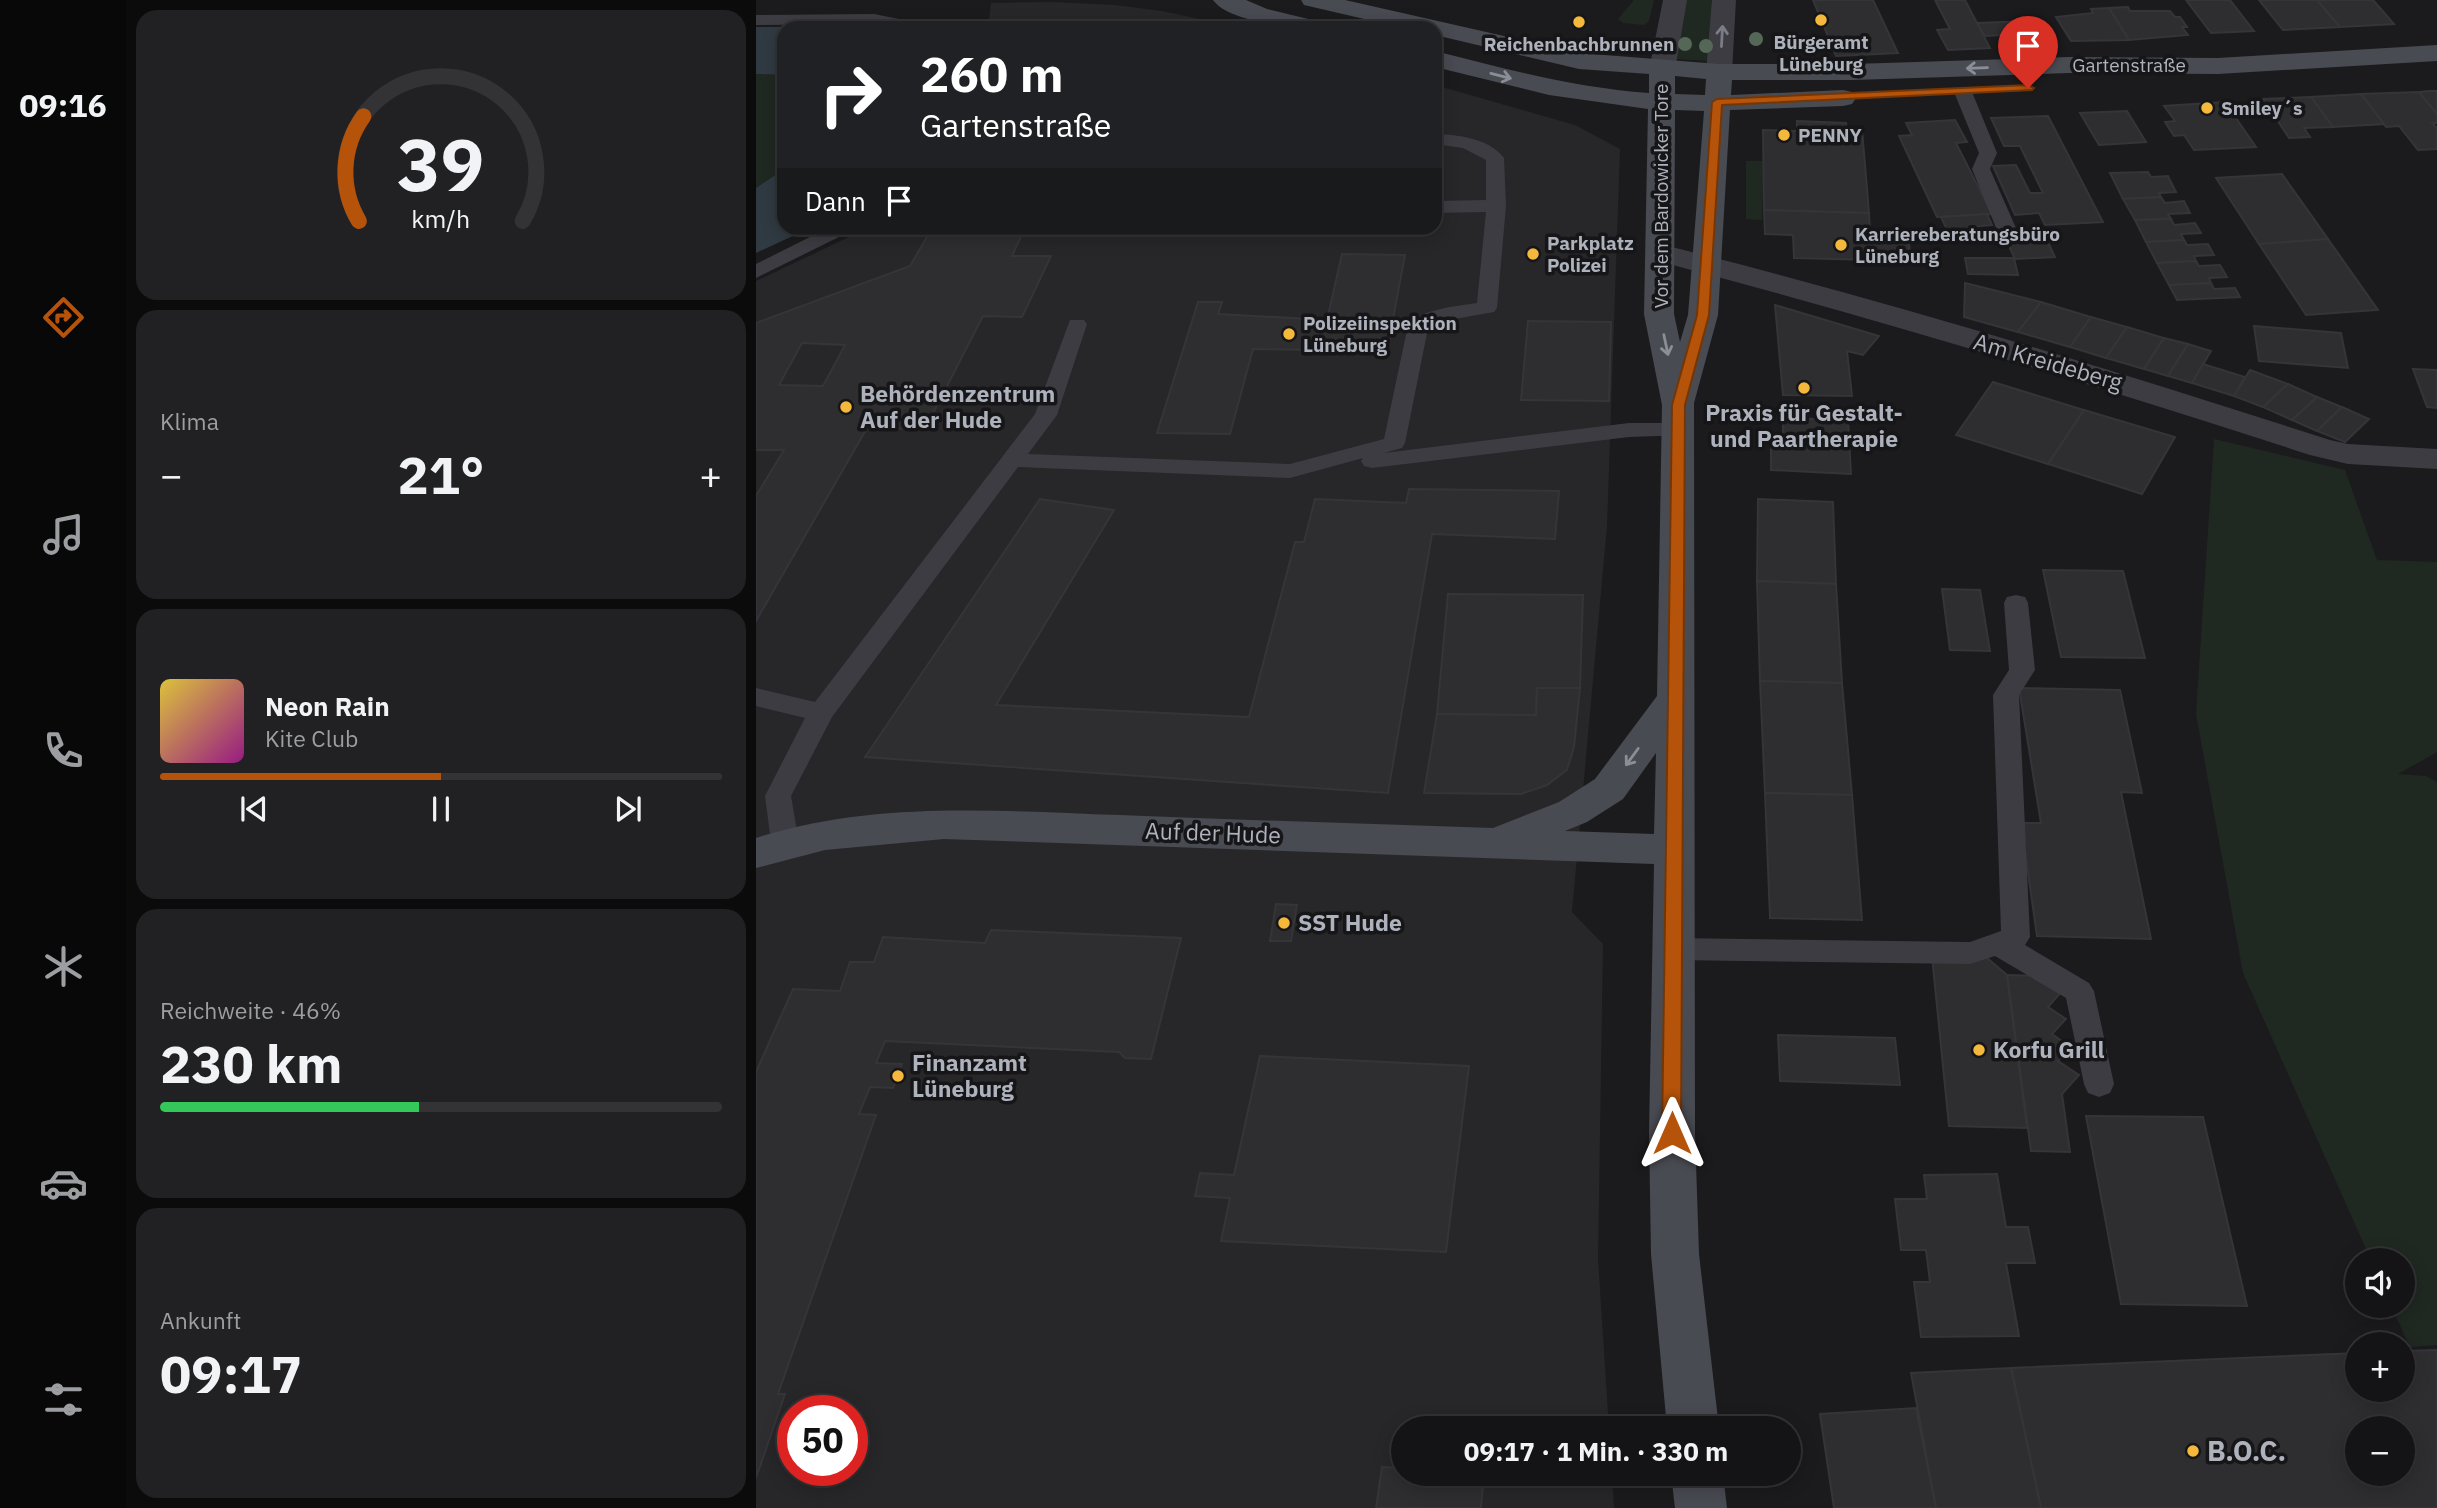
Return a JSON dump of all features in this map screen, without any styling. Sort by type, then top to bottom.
[{"type":"main road","points":[[1225,0],[1259,14],[1288,21]]},
{"type":"main road","name":"Gartenstraße","points":[[1312,0],[1403,21]]},
{"type":"main road","name":"Gartenstraße","points":[[1442,30],[1567,59],[1662,70],[1853,72],[2069,65],[2218,66]]},
{"type":"main road","name":"Gartenstraße","points":[[1901,95],[2060,86],[2218,66],[2437,52]]},
{"type":"main road","points":[[1442,61],[1582,93],[1662,102],[1863,97]]},
{"type":"main road","name":"Vor dem Bardowicker Tore","points":[[1662,70],[1659,314],[1678,417],[1672,1133],[1675,1254],[1692,1416]]},
{"type":"main road","name":"Vor dem Bardowicker Tore","points":[[1678,417],[1703,315],[1719,72]]},
{"type":"main road","points":[[1493,843],[1573,813],[1609,789],[1669,706],[1674,706]]},
{"type":"main road","name":"Auf der Hude","points":[[771,847],[871,828],[944,824],[1674,850]]},
{"type":"main road","points":[[1699,1486],[1701,1508]]},
{"type":"street","points":[[1662,70],[1675,0]]},
{"type":"street","points":[[1719,72],[1724,0]]},
{"type":"street","name":"Am Kreideberg","points":[[1660,253],[2111,380],[2322,448],[2348,454],[2437,459]]},
{"type":"lane","points":[[756,20],[884,21]]},
{"type":"lane","points":[[1963,92],[1988,153],[1981,169],[2009,235]]},
{"type":"lane","points":[[1290,471],[1394,443],[1418,324],[1445,313],[1487,308],[1496,206],[1495,158],[1487,150],[1442,139]]},
{"type":"lane","points":[[1442,207],[1496,206]]},
{"type":"lane","points":[[756,271],[828,235]]},
{"type":"lane","points":[[771,847],[778,796],[821,713],[1046,415],[1077,324]]},
{"type":"lane","points":[[1012,460],[1290,471],[1629,430],[1678,417]]},
{"type":"lane","points":[[1673,949],[1970,953],[2015,937],[2006,695],[2022,670],[2016,603]]},
{"type":"lane","points":[[756,697],[821,713]]},
{"type":"lane","points":[[1997,943],[2079,991],[2099,1084]]},
{"type":"shaded area","points":[[1634,0],[1654,0],[1649,21],[1644,25],[1623,23],[1618,19]]},
{"type":"shaded area","points":[[1684,0],[1715,0],[1710,61],[1676,59]]},
{"type":"shaded area","points":[[991,3],[1115,5],[1208,21],[989,21]]},
{"type":"shaded area","points":[[756,27],[777,27],[777,75],[756,74]]},
{"type":"shaded area","points":[[756,74],[777,75],[777,174],[756,188]]},
{"type":"shaded area","points":[[1442,87],[1575,125],[1620,149],[1607,526],[1572,912],[1603,944],[1598,1259],[1608,1416],[1391,1416],[1391,1486],[1613,1486],[1614,1508],[756,1508],[756,281],[853,235],[1442,235]]},
{"type":"shaded area","points":[[1746,161],[1763,161],[1762,220],[1746,219]]},
{"type":"shaded area","points":[[777,174],[777,235],[795,235],[756,253],[756,188]]},
{"type":"shaded area","points":[[2214,439],[2345,470],[2377,560],[2437,562],[2437,752],[2398,774],[2426,776],[2437,782],[2437,1345],[2415,1347],[2415,1332],[2403,1332],[2397,1318],[2415,1318],[2415,1248],[2366,1248],[2243,973],[2196,714]]},
{"type":"building","points":[[1813,0],[1873,0],[1898,53],[1836,56]]},
{"type":"building","points":[[1935,0],[1965,0],[1990,48],[1948,50],[1937,30],[1950,29]]},
{"type":"building","points":[[2186,0],[2230,0],[2254,31],[2211,33]]},
{"type":"building","points":[[2259,0],[2317,0],[2340,27],[2283,30]]},
{"type":"building","points":[[2317,0],[2373,0],[2394,24],[2340,27]]},
{"type":"building","points":[[2128,7],[2130,11],[2170,11],[2175,17],[2180,17],[2187,27],[2182,27],[2188,35],[2129,40],[2109,8]]},
{"type":"building","points":[[2109,8],[2129,40],[2071,41],[2056,17],[2093,13],[2091,9]]},
{"type":"building","points":[[2034,21],[2039,33],[1985,36],[1977,23]]},
{"type":"building","points":[[2437,91],[2437,114],[2419,92]]},
{"type":"building","points":[[2419,92],[2437,114],[2437,123],[2432,123],[2437,128],[2437,149],[2418,150],[2399,126],[2386,127],[2361,94]]},
{"type":"building","points":[[2361,94],[2384,124],[2333,127],[2311,97]]},
{"type":"building","points":[[2311,97],[2333,127],[2304,128],[2310,137],[2289,138],[2263,99]]},
{"type":"building","points":[[2225,102],[2256,147],[2194,150],[2184,135],[2174,136],[2165,122],[2175,121],[2164,106]]},
{"type":"building","points":[[2127,111],[2146,142],[2099,145],[2080,113]]},
{"type":"building","points":[[2048,116],[2103,222],[2045,225],[2039,213],[2015,215],[1993,166],[2016,165],[2030,193],[2043,193],[2020,146],[2004,146],[1991,118]]},
{"type":"building","points":[[1955,120],[1967,142],[1956,143],[1992,214],[1937,217],[1899,136],[1912,135],[1906,123]]},
{"type":"building","points":[[1797,121],[1846,123],[1847,129],[1862,129],[1869,213],[1764,210],[1763,130],[1797,131]]},
{"type":"building","points":[[2148,172],[2151,177],[2168,176],[2176,192],[2159,193],[2161,197],[2123,199],[2110,173]]},
{"type":"building","points":[[2282,174],[2328,239],[2259,244],[2216,178]]},
{"type":"building","points":[[2161,197],[2165,203],[2184,201],[2190,213],[2168,214],[2171,219],[2135,220],[2123,199]]},
{"type":"building","points":[[1764,210],[1869,213],[1870,233],[1894,233],[1895,243],[1909,244],[1911,261],[1794,258],[1793,235],[1765,234]]},
{"type":"building","points":[[1987,214],[1992,225],[1948,232],[1941,217]]},
{"type":"building","points":[[2171,219],[2174,225],[2195,223],[2201,233],[2181,234],[2184,240],[2146,242],[2135,220]]},
{"type":"building","name":"Behördenzentrum Auf der Hude","points":[[928,235],[1022,235],[1012,256],[1051,256],[1022,317],[983,316],[925,429],[867,428],[756,621],[756,496],[784,450],[756,450],[756,323],[910,266]],"holes":[[[802,343],[845,345],[823,386],[779,385]]]},
{"type":"building","points":[[2328,239],[2378,310],[2306,315],[2259,244]]},
{"type":"building","points":[[2047,240],[2055,257],[2015,259],[2007,242]]},
{"type":"building","points":[[2184,240],[2187,245],[2208,244],[2214,255],[2194,256],[2196,261],[2157,263],[2146,242]]},
{"type":"building","name":"Polizeiinspektion Lüneburg","points":[[1342,254],[1405,255],[1387,351],[1253,349],[1230,434],[1157,433],[1198,302],[1222,302],[1218,314],[1327,320]]},
{"type":"building","points":[[1965,258],[2014,258],[2018,275],[1968,274]]},
{"type":"building","points":[[2196,261],[2199,266],[2220,265],[2227,277],[2209,278],[2211,283],[2169,285],[2157,263]]},
{"type":"building","points":[[1965,283],[2041,302],[2018,332],[1964,317]]},
{"type":"building","points":[[2211,283],[2214,289],[2235,288],[2240,297],[2177,300],[2169,285]]},
{"type":"building","points":[[2041,302],[2091,317],[2070,347],[2018,332]]},
{"type":"building","points":[[1775,305],[1879,336],[1863,355],[1847,351],[1852,396],[1783,395]]},
{"type":"building","points":[[2091,317],[2127,327],[2106,358],[2070,347]]},
{"type":"building","points":[[1528,321],[1611,322],[1609,401],[1521,400]]},
{"type":"building","points":[[2254,326],[2341,333],[2348,368],[2259,361]]},
{"type":"building","points":[[2127,327],[2164,338],[2144,369],[2106,358]]},
{"type":"building","points":[[2164,338],[2188,344],[2168,376],[2144,369]]},
{"type":"building","points":[[2188,344],[2211,351],[2192,383],[2168,376]]},
{"type":"building","points":[[2203,364],[2245,377],[2234,396],[2192,383]]},
{"type":"building","points":[[2413,369],[2437,370],[2437,408],[2427,407]]},
{"type":"building","points":[[2250,370],[2288,384],[2263,407],[2234,396]]},
{"type":"building","points":[[1993,382],[2084,410],[2048,464],[1956,435]]},
{"type":"building","points":[[2288,384],[2317,397],[2292,420],[2263,407]]},
{"type":"building","points":[[2317,397],[2342,407],[2317,431],[2292,420]]},
{"type":"building","points":[[2342,407],[2369,419],[2345,442],[2317,431]]},
{"type":"building","points":[[2084,410],[2175,437],[2142,494],[2048,464]]},
{"type":"building","points":[[1783,418],[1848,420],[1851,474],[1771,470],[1771,448],[1783,448]]},
{"type":"building","points":[[1409,489],[1559,491],[1555,539],[1432,534],[1388,793],[865,757],[1040,499],[1114,510],[996,705],[1249,717],[1295,542],[1304,542],[1315,499],[1406,503]]},
{"type":"building","points":[[1758,499],[1833,502],[1836,584],[1757,581]]},
{"type":"building","points":[[2043,570],[2123,571],[2145,658],[2061,657]]},
{"type":"building","points":[[1757,581],[1836,584],[1842,683],[1760,681]]},
{"type":"building","points":[[1942,589],[1980,590],[1990,651],[1950,650]]},
{"type":"building","points":[[1448,594],[1583,595],[1580,688],[1537,688],[1536,715],[1437,714]]},
{"type":"building","points":[[1760,681],[1842,683],[1852,795],[1765,793]]},
{"type":"building","points":[[1537,688],[1580,688],[1574,747],[1567,770],[1547,785],[1521,794],[1424,793],[1437,714],[1536,715]]},
{"type":"building","points":[[2019,688],[2120,690],[2142,793],[2121,792],[2151,939],[2037,936],[2021,823],[2041,823]]},
{"type":"building","points":[[1765,793],[1852,795],[1862,920],[1770,918]]},
{"type":"building","name":"SST Hude","points":[[1276,904],[1297,905],[1291,941],[1270,941]]},
{"type":"building","points":[[991,930],[1181,938],[1151,1059],[1125,1058],[1119,1052],[885,1041],[876,1063],[902,1064],[893,1088],[870,1087],[859,1114],[876,1115],[778,1394],[785,1395],[777,1395],[777,1417],[756,1478],[756,1072],[793,989],[840,991],[850,962],[874,962],[883,937],[985,943]]},
{"type":"building","name":"Korfu Grill","points":[[1932,956],[1987,958],[2007,975],[2027,1128],[1949,1126]]},
{"type":"building","points":[[2007,975],[2040,976],[2062,991],[2048,1007],[2066,1019],[2052,1034],[2070,1047],[2058,1061],[2079,1075],[2062,1094],[2070,1152],[2031,1151]]},
{"type":"building","points":[[1778,1035],[1895,1038],[1900,1085],[1780,1081]]},
{"type":"building","points":[[1260,1056],[1469,1066],[1446,1252],[1221,1241],[1230,1198],[1195,1196],[1200,1173],[1234,1175]]},
{"type":"building","points":[[2086,1116],[2203,1117],[2247,1306],[2121,1304]]},
{"type":"building","points":[[1997,1174],[2006,1227],[2028,1227],[2035,1263],[2006,1263],[2019,1336],[1921,1337],[1914,1282],[1930,1282],[1926,1250],[1901,1250],[1895,1199],[1927,1199],[1924,1175]]},
{"type":"building","name":"B.O.C.","points":[[2437,1350],[2437,1508],[2041,1508],[2011,1368],[2345,1354],[2345,1402],[2415,1402],[2415,1351]]},
{"type":"building","points":[[2011,1368],[2041,1508],[1936,1508],[1911,1373]]},
{"type":"building","points":[[1916,1408],[1936,1508],[1834,1508],[1820,1414]]},
{"type":"building","points":[[1382,1467],[1391,1467],[1391,1486],[1483,1486],[1481,1508],[1376,1508]]},
{"type":"place","name":"Bürgeramt Lüneburg","points":[[1821,20]]},
{"type":"place","name":"Reichenbachbrunnen","points":[[1579,22]]},
{"type":"place","name":"Smiley´s","points":[[2207,108]]},
{"type":"place","name":"PENNY","points":[[1784,135]]},
{"type":"place","name":"Karriereberatungsbüro Lüneburg","points":[[1841,245]]},
{"type":"place","name":"Parkplatz Polizei","points":[[1533,254]]},
{"type":"place","name":"Polizeiinspektion Lüneburg","points":[[1289,334]]},
{"type":"place","name":"Praxis für Gestalt- und Paartherapie","points":[[1804,388]]},
{"type":"place","name":"Behördenzentrum Auf der Hude","points":[[846,407]]},
{"type":"place","name":"SST Hude","points":[[1284,923]]},
{"type":"place","name":"Korfu Grill","points":[[1979,1050]]},
{"type":"place","name":"Finanzamt Lüneburg","points":[[898,1076]]},
{"type":"place","name":"B.O.C.","points":[[2193,1451]]},
{"type":"route","points":[[1672,1133],[1678,405],[1703,315],[1717,102],[2028,88]]}]
